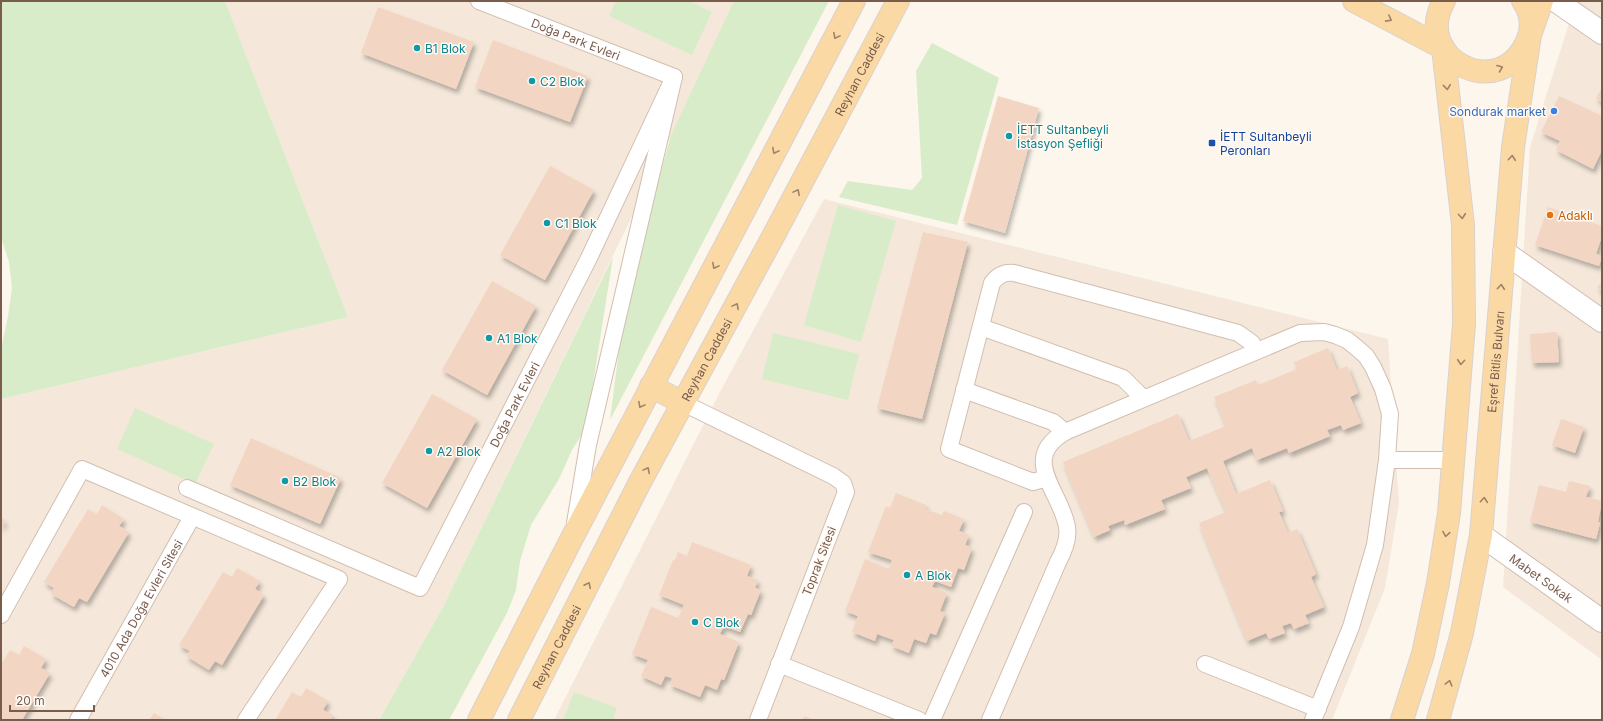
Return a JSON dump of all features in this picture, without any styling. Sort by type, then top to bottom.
[{"type":"main road","points":[[479,720],[572,536],[854,1]]},
{"type":"main road","name":"Reyhan Caddesi","points":[[519,720],[639,484],[898,1]]},
{"type":"main road","points":[[1354,1],[1443,48],[1453,60],[1467,69],[1482,72],[1499,70],[1513,62],[1524,50],[1530,34],[1531,20],[1527,6],[1523,1]]},
{"type":"main road","points":[[1402,720],[1423,654],[1438,583],[1449,513],[1464,324],[1462,218],[1443,48],[1438,32],[1438,16],[1444,1]]},
{"type":"main road","name":"Eşref Bitlis Bulvarı","points":[[1438,720],[1462,633],[1481,535],[1513,147],[1530,34],[1542,1]]},
{"type":"main road","points":[[651,386],[683,403]]},
{"type":"street","points":[[1556,1],[1602,33]]},
{"type":"street","points":[[1504,252],[1602,322]]},
{"type":"street","name":"Mabet Sokak","points":[[1481,535],[1602,621]]},
{"type":"lane","name":"Doğa Park Evleri","points":[[187,488],[420,588],[588,260],[674,77],[479,1]]},
{"type":"lane","points":[[572,536],[588,445],[674,77]]},
{"type":"lane","points":[[1047,478],[1033,482],[949,449],[992,283],[996,278],[1003,274],[1014,273],[1238,333],[1252,343],[1256,351]]},
{"type":"lane","points":[[981,327],[1123,378],[1144,398]]},
{"type":"lane","points":[[990,720],[1064,549],[1067,536],[1067,527],[1044,470],[1044,456],[1052,442],[1065,432],[1300,333],[1312,332],[1335,335],[1347,340],[1366,356],[1383,389],[1390,414],[1387,460],[1375,545],[1351,628],[1315,714],[1205,664]]},
{"type":"lane","points":[[964,390],[1053,422],[1065,432]]},
{"type":"lane","name":"Toprak Sitesi","points":[[683,403],[833,476],[843,484],[846,492],[779,664]]},
{"type":"lane","points":[[1387,460],[1454,460]]},
{"type":"lane","points":[[1,615],[82,469],[339,579],[246,720]]},
{"type":"lane","points":[[932,720],[1024,512]]},
{"type":"lane","name":"4010 Ada Doğa Evleri Sitesi","points":[[78,720],[192,517]]},
{"type":"lane","points":[[758,720],[779,664],[919,720]]},
{"type":"shaded area","points":[[225,1],[734,1],[700,76],[443,607],[379,720],[1,720],[1,399],[348,317]]},
{"type":"shaded area","points":[[1576,1],[1602,1],[1602,660],[1503,587],[1530,147]]},
{"type":"shaded area","points":[[824,199],[1388,339],[1399,503],[1385,588],[1332,720],[554,720],[721,390]]},
{"type":"green space","points":[[1,1],[225,1],[348,317],[1,399],[1,349],[12,288],[9,262],[1,237]]},
{"type":"green space","points":[[616,1],[689,1],[712,12],[692,55],[609,16]]},
{"type":"green space","points":[[734,1],[829,1],[610,420],[620,342],[653,200],[671,135]]},
{"type":"green space","points":[[932,43],[999,78],[957,225],[839,197],[848,181],[912,190],[922,178],[916,71]]},
{"type":"green space","points":[[838,205],[896,221],[861,342],[804,325]]},
{"type":"green space","points":[[613,257],[586,428],[572,450],[559,479],[531,525],[520,561],[516,590],[507,613],[449,720],[379,720],[443,607]]},
{"type":"green space","points":[[773,333],[859,354],[848,400],[762,379]]},
{"type":"green space","points":[[135,408],[214,444],[195,484],[117,449]]},
{"type":"green space","points":[[574,692],[617,708],[613,720],[563,720]]},
{"type":"building","name":"B1 Blok","points":[[378,7],[474,42],[456,89],[361,53]]},
{"type":"building","name":"C2 Blok","points":[[493,40],[588,76],[570,122],[475,87]]},
{"type":"building","points":[[1602,87],[1602,102],[1596,98]]},
{"type":"building","name":"İETT Sultanbeyli İstasyon Şefliği","points":[[998,96],[1039,108],[1005,233],[963,221]]},
{"type":"building","points":[[1559,96],[1602,116],[1602,150],[1593,169],[1556,150],[1560,141],[1541,132]]},
{"type":"building","name":"C1 Blok","points":[[550,166],[594,190],[545,280],[500,255]]},
{"type":"building","points":[[1548,207],[1602,226],[1602,236],[1596,254],[1602,256],[1599,266],[1535,245]]},
{"type":"building","points":[[923,232],[968,242],[922,419],[877,408]]},
{"type":"building","name":"A1 Blok","points":[[492,281],[536,306],[487,395],[442,370]]},
{"type":"building","points":[[1602,281],[1602,291],[1597,288]]},
{"type":"building","points":[[1557,332],[1559,362],[1532,363],[1530,334]]},
{"type":"building","points":[[1328,348],[1337,370],[1347,366],[1358,393],[1350,397],[1361,423],[1343,430],[1341,425],[1327,430],[1330,436],[1289,453],[1287,448],[1257,460],[1252,448],[1223,461],[1236,494],[1270,480],[1283,511],[1279,512],[1288,533],[1297,529],[1316,574],[1311,577],[1324,607],[1305,615],[1309,623],[1294,629],[1291,623],[1282,626],[1285,633],[1269,639],[1266,633],[1247,641],[1199,523],[1226,512],[1207,468],[1186,477],[1191,488],[1161,500],[1165,509],[1125,525],[1124,520],[1108,526],[1110,530],[1094,537],[1063,462],[1178,414],[1189,441],[1226,426],[1214,397],[1256,380],[1258,385],[1297,369],[1294,362]]},
{"type":"building","name":"A2 Blok","points":[[432,394],[477,419],[427,508],[382,483]]},
{"type":"building","points":[[1561,419],[1584,427],[1575,453],[1552,445]]},
{"type":"building","name":"B2 Blok","points":[[251,438],[341,478],[320,524],[230,485]]},
{"type":"building","points":[[1569,481],[1590,486],[1586,497],[1602,501],[1598,522],[1600,523],[1596,539],[1530,522],[1539,485],[1566,492]]},
{"type":"building","name":"A Blok","points":[[896,493],[926,505],[925,509],[942,515],[944,511],[964,519],[959,531],[969,535],[965,545],[972,548],[964,570],[958,568],[951,587],[935,581],[932,587],[947,593],[940,611],[945,613],[936,635],[930,633],[926,643],[914,639],[909,653],[891,646],[894,640],[877,634],[875,641],[852,632],[858,616],[845,611],[865,559],[889,569],[892,560],[868,552],[886,506],[890,508]]},
{"type":"building","points":[[102,505],[124,519],[119,526],[129,532],[87,602],[79,598],[74,607],[51,594],[54,588],[44,582],[88,509],[97,514]]},
{"type":"building","points":[[1,518],[5,520],[1,528]]},
{"type":"building","name":"C Blok","points":[[692,542],[751,565],[747,576],[758,580],[755,588],[761,590],[751,615],[748,614],[740,632],[724,626],[720,634],[739,642],[724,680],[721,679],[717,690],[705,685],[700,697],[670,685],[672,678],[665,676],[661,685],[641,676],[648,660],[632,654],[651,607],[678,618],[684,605],[659,595],[673,560],[675,560],[678,552],[687,556]]},
{"type":"building","points":[[237,568],[260,581],[255,589],[264,595],[222,665],[215,661],[209,670],[186,656],[190,651],[179,645],[223,572],[232,577]]},
{"type":"building","points":[[24,646],[46,659],[41,668],[50,673],[22,720],[1,720],[1,664],[10,650],[19,655]]},
{"type":"building","points":[[306,688],[328,701],[323,710],[333,715],[330,720],[275,720],[292,692],[301,697]]},
{"type":"building","points":[[154,713],[165,720],[149,720]]},
{"type":"building","points":[[804,716],[814,720],[803,720]]},
{"type":"place","name":"B1 Blok","points":[[417,48]]},
{"type":"place","name":"C2 Blok","points":[[532,81]]},
{"type":"place","name":"Sondurak market","points":[[1554,111]]},
{"type":"place","name":"İETT Sultanbeyli İstasyon Şefliği","points":[[1009,136]]},
{"type":"place","name":"İETT Sultanbeyli Peronları","points":[[1212,143]]},
{"type":"place","name":"Adaklı","points":[[1550,215]]},
{"type":"place","name":"C1 Blok","points":[[547,223]]},
{"type":"place","name":"A1 Blok","points":[[489,338]]},
{"type":"place","name":"A2 Blok","points":[[429,451]]},
{"type":"place","name":"B2 Blok","points":[[285,481]]},
{"type":"place","name":"A Blok","points":[[907,575]]},
{"type":"place","name":"C Blok","points":[[695,622]]}]
